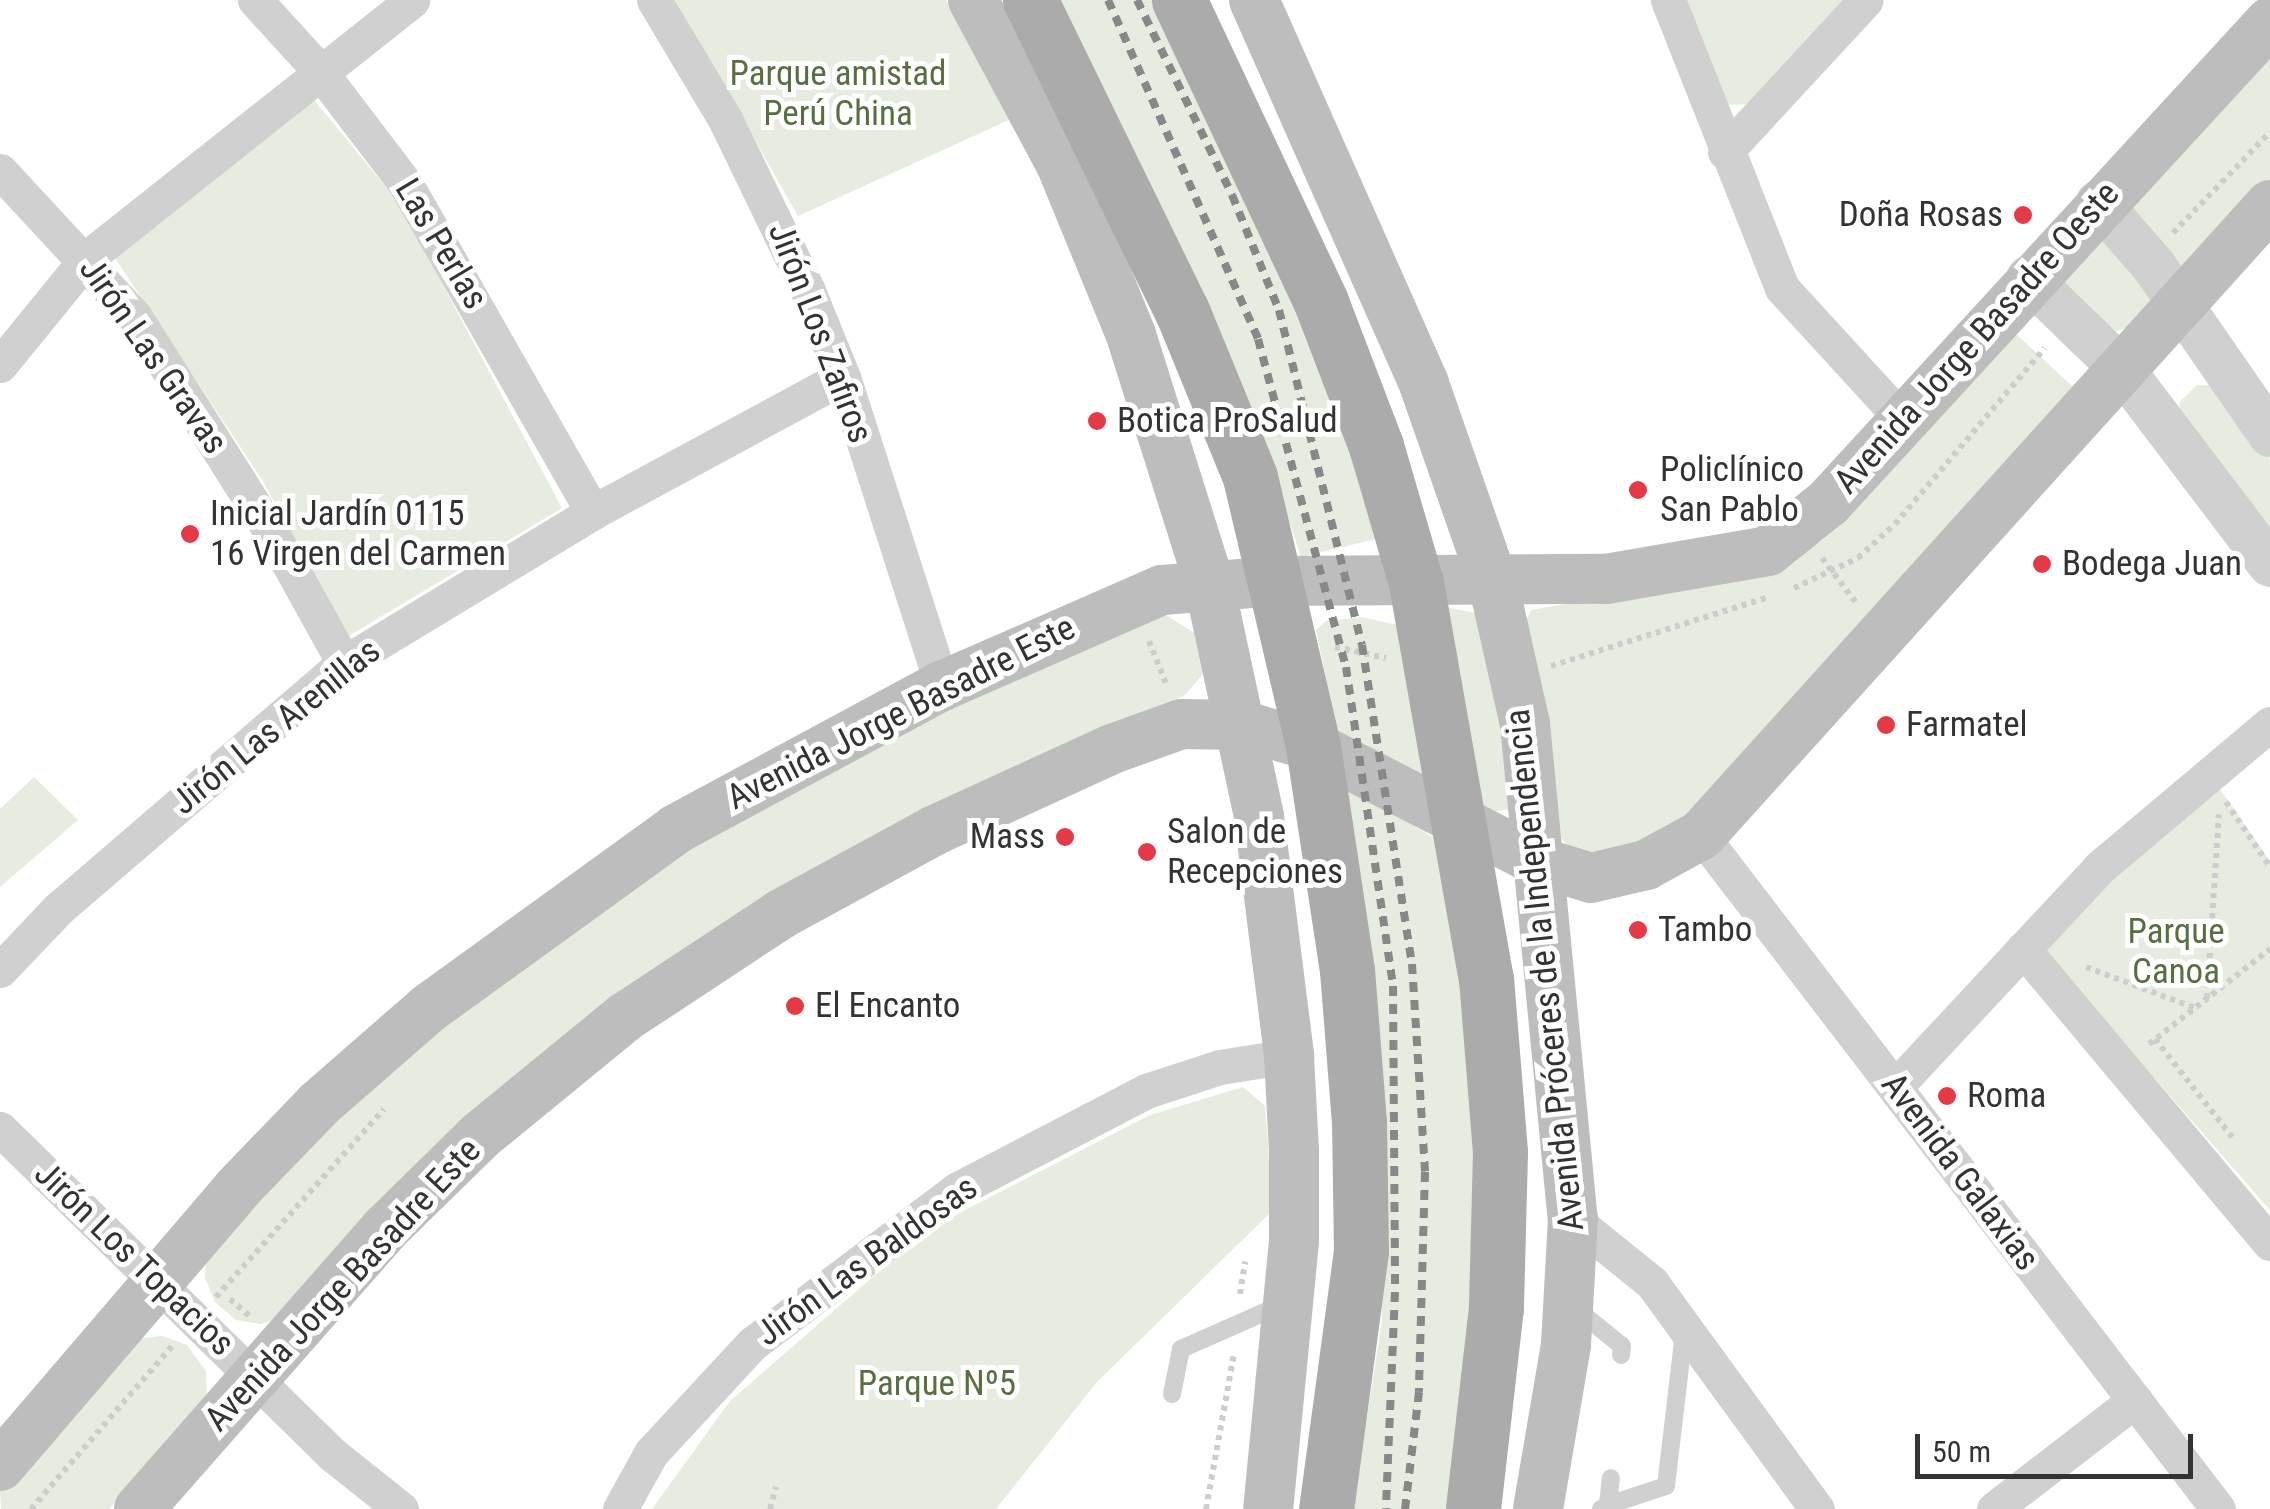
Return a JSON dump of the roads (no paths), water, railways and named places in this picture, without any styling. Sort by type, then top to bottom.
[{"type":"main road","points":[[972,0],[1061,164],[1106,270],[1209,583],[1241,725],[1289,1056],[1294,1240],[1268,1509]]},
{"type":"main road","points":[[1030,0],[1219,396],[1279,580],[1313,746],[1347,970],[1359,1123],[1361,1251],[1326,1509]]},
{"type":"main road","name":"Avenida Próceres de la Independencia","points":[[1179,0],[1322,302],[1376,446],[1416,584],[1462,823],[1486,978],[1500,1152],[1496,1307],[1473,1509]]},
{"type":"main road","name":"Avenida Próceres de la Independencia","points":[[1254,0],[1424,384],[1493,582],[1525,724],[1542,863],[1573,1219],[1569,1302],[1538,1509]]},
{"type":"main road","name":"Avenida Jorge Basadre Oeste","points":[[1279,580],[1416,584],[1606,579],[1768,551],[1798,529],[2098,202],[2270,22]]},
{"type":"main road","points":[[1462,823],[1542,863],[1592,878],[1646,866],[1702,835],[2270,205]]},
{"type":"main road","name":"Avenida Jorge Basadre Este","points":[[0,1466],[319,1104],[429,1008],[553,912],[692,819],[942,686],[1132,598],[1209,583],[1279,580]]},
{"type":"main road","name":"Avenida Jorge Basadre Este","points":[[138,1509],[386,1228],[481,1134],[624,1017],[781,914],[933,831],[1182,724],[1241,725],[1313,746],[1462,823]]},
{"type":"street","name":"Las Perlas","points":[[256,0],[318,69],[405,183],[593,512]]},
{"type":"street","points":[[0,364],[87,258],[318,69],[412,0]]},
{"type":"street","name":"Jirón Los Zafiros","points":[[654,0],[764,192],[842,377],[942,686]]},
{"type":"street","points":[[1668,0],[1782,288],[1902,419]]},
{"type":"street","points":[[1725,152],[1866,0]]},
{"type":"street","name":"Jirón Las Gravas","points":[[0,170],[87,258],[186,394],[344,663]]},
{"type":"street","points":[[2098,202],[2178,303],[2270,434]]},
{"type":"street","points":[[2028,278],[2121,368],[2270,564]]},
{"type":"street","name":"Jirón Las Arenillas","points":[[0,970],[58,909],[344,663],[593,512],[842,377]]},
{"type":"street","points":[[1896,1087],[2100,867],[2270,724]]},
{"type":"street","name":"Avenida Galaxias","points":[[1702,835],[2218,1509]]},
{"type":"street","points":[[2023,949],[2270,1243]]},
{"type":"street","name":"Jirón Las Baldosas","points":[[620,1509],[651,1453],[740,1356],[866,1253],[958,1188],[1146,1091],[1220,1067],[1289,1056]]},
{"type":"street","name":"Jirón Los Topacios","points":[[0,1129],[333,1455],[401,1509]]},
{"type":"street","points":[[1573,1219],[1652,1283],[1817,1509]]},
{"type":"street","points":[[1994,1509],[2135,1400]]},
{"type":"lane","points":[[1172,1394],[1181,1349],[1288,1302]]},
{"type":"lane","points":[[1569,1302],[1622,1346],[1621,1355]]},
{"type":"lane","points":[[1604,1507],[1666,1486],[1685,1330]]},
{"type":"lane","points":[[1604,1507],[1610,1478]]},
{"type":"railway","points":[[1108,0],[1258,339],[1346,667],[1393,986],[1395,1292],[1386,1509]]},
{"type":"railway","points":[[1137,0],[1232,195],[1279,310],[1362,645],[1412,964],[1425,1172],[1419,1392],[1405,1509]]},
{"type":"place","name":"Doña Rosas","points":[[2023,215]]},
{"type":"place","name":"Botica ProSalud","points":[[1097,421]]},
{"type":"place","name":"Policlínico San Pablo","points":[[1638,490]]},
{"type":"place","name":"Inicial Jardín 0115 16 Virgen del Carmen","points":[[190,534]]},
{"type":"place","name":"Bodega Juan","points":[[2042,564]]},
{"type":"place","name":"Farmatel","points":[[1886,725]]},
{"type":"place","name":"Mass","points":[[1065,837]]},
{"type":"place","name":"Salon de Recepciones","points":[[1147,852]]},
{"type":"place","name":"Tambo","points":[[1638,930]]},
{"type":"place","name":"El Encanto","points":[[795,1006]]},
{"type":"place","name":"Roma","points":[[1947,1096]]},
{"type":"park label","name":"Parque amistad Perú China","points":[[838,94]]},
{"type":"park label","name":"Parque Canoa","points":[[2176,952]]},
{"type":"park label","name":"Parque Nº5","points":[[937,1384]]}]
